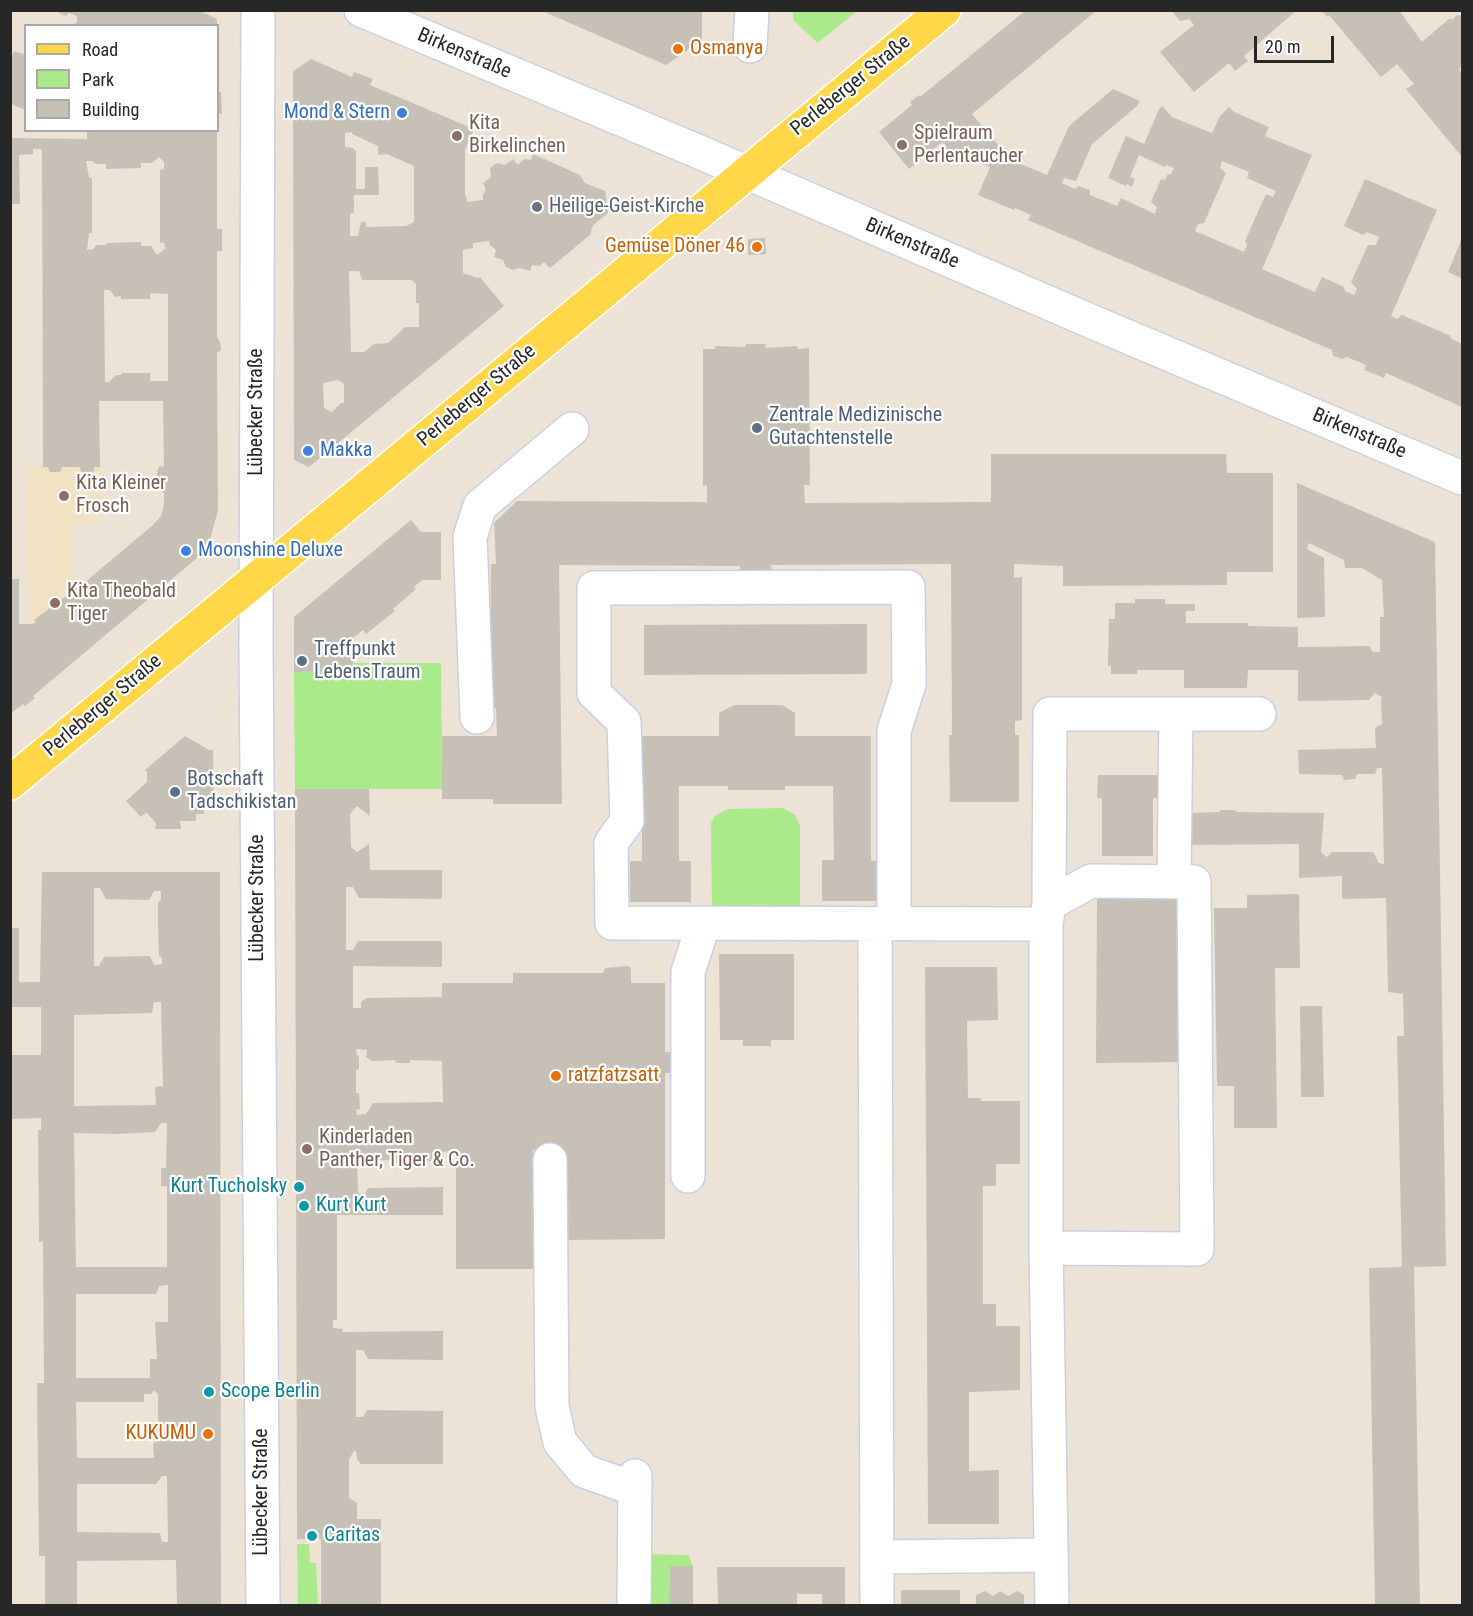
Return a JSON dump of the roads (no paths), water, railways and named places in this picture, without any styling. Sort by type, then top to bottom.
[{"type":"main road","name":"Perleberger Straße","points":[[10,783],[944,10]]},
{"type":"street","name":"Lübecker Straße","points":[[258,10],[257,578],[262,1605]]},
{"type":"street","name":"Birkenstraße","points":[[361,10],[1462,477]]},
{"type":"street","points":[[750,46],[752,10]]},
{"type":"street","points":[[477,717],[470,537],[480,506],[572,429]]},
{"type":"street","points":[[877,1605],[884,924],[894,731],[909,684],[908,587],[594,588],[594,693],[624,722],[627,821],[611,843],[612,923],[884,924],[1047,914],[1091,881],[1194,882],[1197,1249],[1046,1248]]},
{"type":"street","points":[[1052,1605],[1046,1248],[1050,714],[1259,714]]},
{"type":"street","points":[[1174,882],[1176,714]]},
{"type":"street","points":[[688,1176],[688,972],[704,923]]},
{"type":"street","points":[[550,1160],[552,1407],[560,1442],[584,1471],[635,1482],[634,1605]]},
{"type":"street","points":[[877,1557],[1051,1555]]},
{"type":"place","name":"Osmanya","points":[[678,49]]},
{"type":"place","name":"Mond & Stern","points":[[402,113]]},
{"type":"place","name":"Kita Birkelinchen","points":[[457,136]]},
{"type":"place","name":"Spielraum Perlentaucher","points":[[902,145]]},
{"type":"place","name":"Heilige-Geist-Kirche","points":[[537,207]]},
{"type":"place","name":"Gemüse Döner 46","points":[[757,247]]},
{"type":"place","name":"Zentrale Medizinische Gutachtenstelle","points":[[757,428]]},
{"type":"place","name":"Makka","points":[[308,451]]},
{"type":"place","name":"Kita Kleiner Frosch","points":[[64,496]]},
{"type":"place","name":"Moonshine Deluxe","points":[[186,551]]},
{"type":"place","name":"Kita Theobald Tiger","points":[[55,603]]},
{"type":"place","name":"Treffpunkt LebensTraum","points":[[302,661]]},
{"type":"place","name":"Botschaft Tadschikistan","points":[[175,792]]},
{"type":"place","name":"ratzfatzsatt","points":[[556,1076]]},
{"type":"place","name":"Kinderladen Panther, Tiger & Co.","points":[[307,1149]]},
{"type":"place","name":"Kurt Tucholsky","points":[[299,1187]]},
{"type":"place","name":"Kurt Kurt","points":[[304,1206]]},
{"type":"place","name":"Scope Berlin","points":[[209,1392]]},
{"type":"place","name":"KUKUMU","points":[[208,1434]]},
{"type":"place","name":"Caritas","points":[[312,1536]]}]
